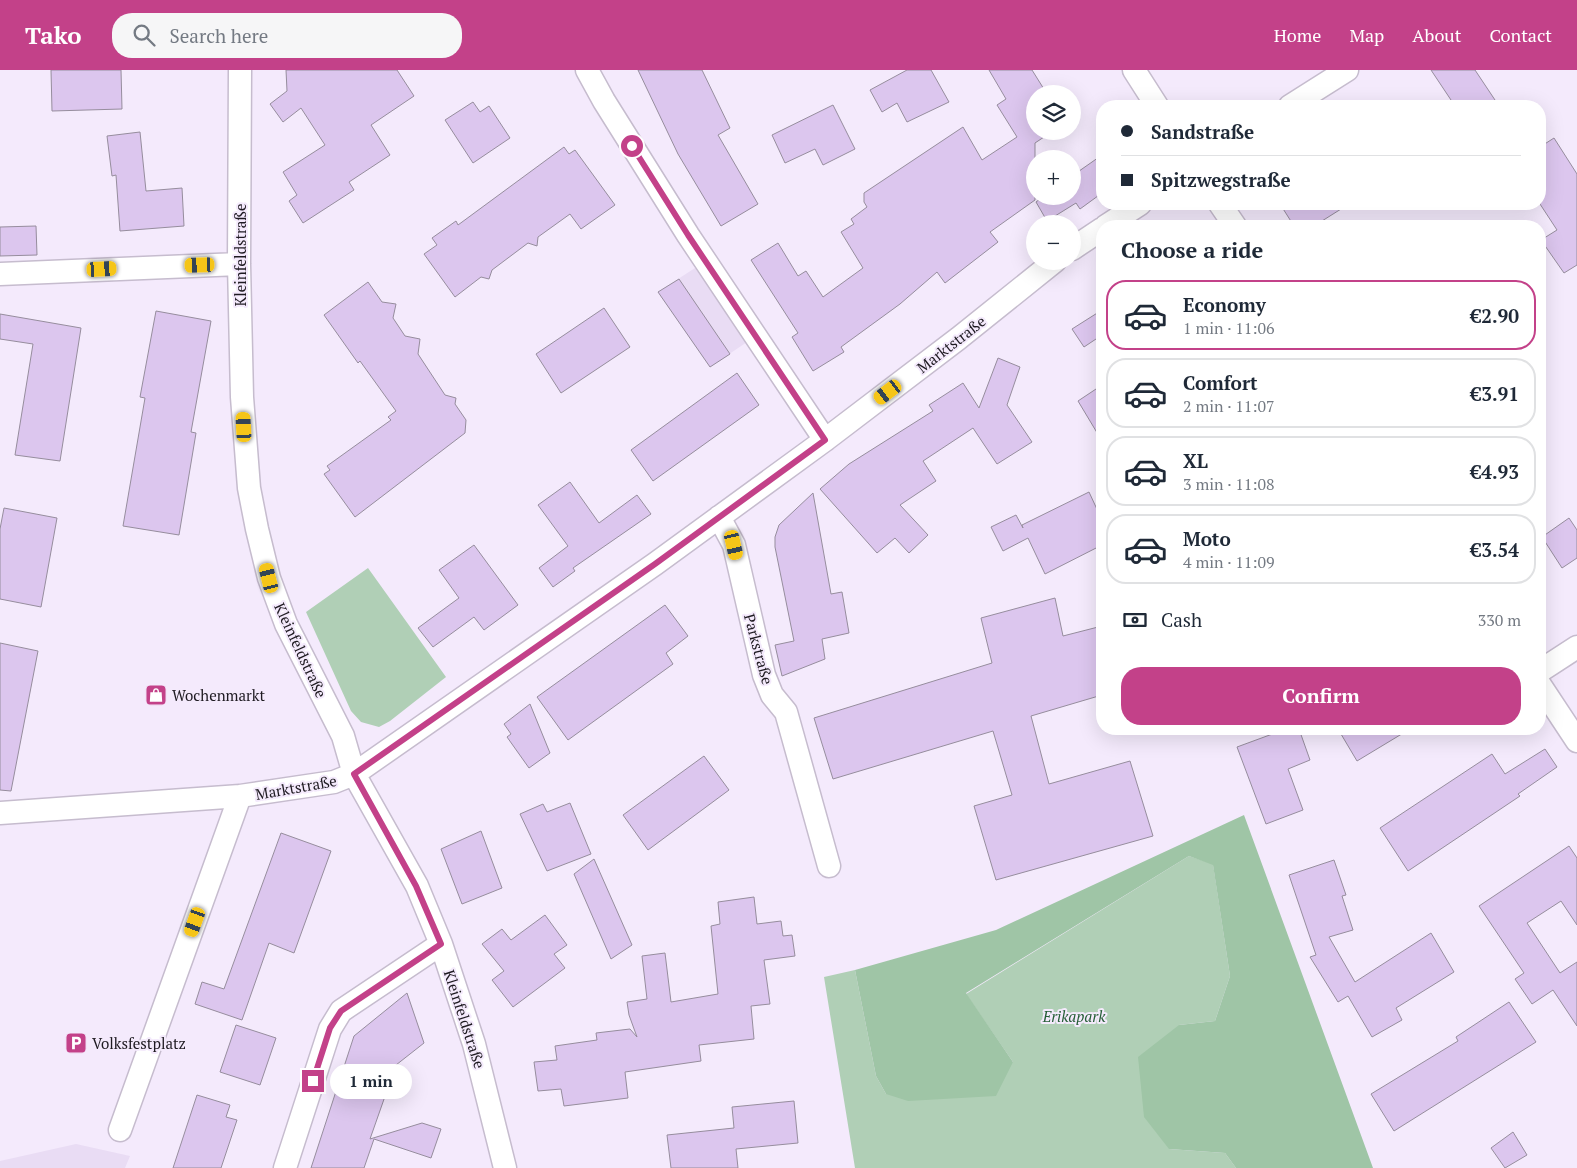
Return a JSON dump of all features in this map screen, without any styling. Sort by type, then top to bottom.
[{"type":"street","name":"Kleinfeldstraße","points":[[240,70],[239,264],[245,442],[257,530],[269,578],[286,624],[343,736],[354,774],[416,886],[441,944],[478,1056],[505,1168]]},
{"type":"street","points":[[587,70],[604,101],[688,235],[825,440]]},
{"type":"street","points":[[1134,70],[1153,100]]},
{"type":"street","points":[[1300,100],[1347,70]]},
{"type":"street","points":[[1115,220],[1131,210]]},
{"type":"street","points":[[1081,243],[1096,233]]},
{"type":"street","points":[[0,274],[239,264]]},
{"type":"street","name":"Marktstraße","points":[[0,813],[240,796],[334,782],[354,774],[825,440],[959,338],[1044,270]]},
{"type":"street","name":"Parkstraße","points":[[719,517],[734,545],[764,675],[772,695],[786,712],[830,866]]},
{"type":"street","points":[[1546,666],[1577,647]]},
{"type":"street","points":[[1546,694],[1577,741]]},
{"type":"street","points":[[120,1130],[240,796]]},
{"type":"street","points":[[284,1168],[330,1028],[341,1011],[441,944]]},
{"type":"shaded area","points":[[695,268],[747,342],[710,367],[658,292]]},
{"type":"shaded area","points":[[76,1144],[130,1156],[125,1168],[0,1168],[0,1161]]},
{"type":"green space","points":[[368,568],[446,677],[390,721],[379,727],[361,722],[351,711],[306,612]]},
{"type":"green space","points":[[1244,815],[1373,1168],[1236,1168],[1225,1153],[1169,1149],[1144,1117],[1138,1057],[1179,1025],[1215,1021],[1230,976],[1213,865],[1189,856],[966,993],[1013,1062],[996,1096],[908,1101],[886,1094],[876,1076],[855,970],[996,930]]},
{"type":"green space","name":"Erikapark","points":[[1189,856],[1213,864],[1230,976],[1215,1021],[1179,1025],[1169,1149],[1225,1153],[1236,1168],[855,1168],[824,977],[855,970],[876,1076],[886,1094],[1013,1062],[966,994]]},
{"type":"building","points":[[51,70],[121,70],[122,109],[52,111]]},
{"type":"building","points":[[286,70],[397,70],[414,96],[371,125],[390,155],[349,182],[354,190],[303,223],[289,201],[297,195],[283,172],[325,145],[301,108],[283,122],[270,104],[287,91]]},
{"type":"building","points":[[638,70],[702,70],[730,128],[718,135],[758,204],[721,226],[678,154]]},
{"type":"building","points":[[907,70],[931,70],[949,102],[907,122],[897,103],[882,112],[870,90]]},
{"type":"building","points":[[989,70],[1032,70],[1041,85],[1026,85],[1026,140],[1040,140],[1035,143],[1035,150],[1026,150],[1026,205],[1028,205],[990,232],[998,242],[945,283],[937,272],[900,304],[841,347],[844,352],[813,371],[792,337],[798,333],[751,260],[778,243],[798,276],[806,271],[823,297],[863,268],[841,232],[854,224],[851,219],[867,207],[864,202],[864,193],[963,127],[982,160],[1017,137],[997,105],[1006,99]]},
{"type":"building","points":[[1431,70],[1475,70],[1495,100],[1451,100]]},
{"type":"building","points":[[473,102],[480,112],[489,106],[510,138],[473,163],[445,120]]},
{"type":"building","points":[[833,105],[855,149],[823,165],[815,149],[785,163],[772,135]]},
{"type":"building","points":[[140,132],[146,191],[182,188],[184,226],[120,231],[116,175],[112,176],[107,136]]},
{"type":"building","points":[[1554,138],[1577,174],[1577,265],[1564,273],[1546,247],[1546,237],[1557,230],[1544,210],[1546,210],[1546,143]]},
{"type":"building","points":[[564,147],[569,154],[575,150],[615,205],[581,229],[570,214],[538,237],[537,246],[528,243],[492,270],[489,279],[481,277],[455,297],[424,254],[437,245],[432,238],[456,221],[458,225]]},
{"type":"building","points":[[1096,159],[1096,197],[1080,209],[1077,205],[1081,205],[1081,170]]},
{"type":"building","points":[[1038,205],[1073,205],[1057,215],[1044,215]]},
{"type":"building","points":[[1284,210],[1339,210],[1324,220],[1290,220]]},
{"type":"building","points":[[36,226],[37,255],[0,256],[0,227]]},
{"type":"building","points":[[679,279],[730,354],[710,367],[658,292]]},
{"type":"building","points":[[368,282],[382,302],[396,304],[393,318],[405,336],[420,339],[418,354],[445,395],[456,398],[455,404],[466,420],[465,433],[355,517],[324,474],[330,470],[327,466],[391,420],[388,417],[396,411],[360,361],[358,363],[324,315]]},
{"type":"building","points":[[604,308],[630,347],[561,393],[536,354]]},
{"type":"building","points":[[156,311],[211,321],[191,432],[196,433],[179,535],[123,526],[145,398],[140,397]]},
{"type":"building","points":[[0,314],[81,328],[60,461],[15,455],[33,344],[0,339]]},
{"type":"building","points":[[1096,314],[1096,339],[1084,347],[1072,329]]},
{"type":"building","points":[[998,358],[1020,367],[1007,405],[1032,442],[997,464],[973,428],[923,461],[936,481],[900,505],[928,535],[909,553],[895,538],[877,553],[820,489],[849,464],[933,411],[929,405],[963,383],[979,408]]},
{"type":"building","points":[[737,373],[759,405],[653,481],[631,450]]},
{"type":"building","points":[[1096,389],[1096,431],[1078,401]]},
{"type":"building","points":[[570,482],[599,523],[637,495],[651,514],[573,568],[575,571],[553,587],[539,568],[568,546],[538,505]]},
{"type":"building","points":[[1089,492],[1096,507],[1096,548],[1045,574],[1028,538],[1003,551],[991,527],[1016,515],[1023,528],[1022,525]]},
{"type":"building","points":[[813,493],[831,594],[842,592],[849,633],[822,639],[825,659],[782,676],[775,645],[794,641],[775,547],[775,537],[779,525]]},
{"type":"building","points":[[4,508],[57,518],[41,607],[0,599],[0,529]]},
{"type":"building","points":[[1569,518],[1577,530],[1577,558],[1562,568],[1546,543],[1546,534]]},
{"type":"building","points":[[474,545],[518,605],[484,630],[474,617],[433,647],[418,628],[459,598],[439,570]]},
{"type":"building","points":[[1055,598],[1063,636],[1096,628],[1096,697],[1031,716],[1049,784],[1130,761],[1153,836],[996,880],[974,806],[1012,795],[993,731],[833,779],[814,718],[992,663],[981,618]]},
{"type":"building","points":[[665,605],[688,636],[666,653],[673,664],[568,740],[537,697]]},
{"type":"building","points":[[0,643],[38,651],[11,791],[0,790]]},
{"type":"building","points":[[530,704],[550,753],[529,768],[507,737],[511,734],[504,724]]},
{"type":"building","points":[[1270,735],[1301,735],[1310,760],[1288,769],[1303,810],[1266,824],[1237,747]]},
{"type":"building","points":[[1342,735],[1400,735],[1357,761]]},
{"type":"building","points":[[1545,749],[1557,767],[1518,794],[1520,796],[1408,871],[1380,828],[1492,754],[1505,774]]},
{"type":"building","points":[[704,756],[729,790],[648,850],[623,815]]},
{"type":"building","points":[[570,803],[591,854],[547,871],[520,814],[543,804],[547,812]]},
{"type":"building","points":[[481,831],[502,888],[462,904],[441,849]]},
{"type":"building","points":[[281,833],[331,851],[294,953],[269,943],[242,1020],[195,1004],[202,982],[224,989]]},
{"type":"building","points":[[1569,846],[1577,858],[1577,925],[1561,901],[1527,923],[1560,973],[1577,962],[1577,1026],[1553,990],[1532,1004],[1515,979],[1524,973],[1479,906]]},
{"type":"building","points":[[594,859],[632,945],[611,959],[574,874]]},
{"type":"building","points":[[1334,860],[1346,895],[1342,896],[1353,930],[1329,937],[1355,982],[1431,933],[1454,972],[1396,1008],[1402,1020],[1372,1037],[1348,996],[1338,1002],[1310,957],[1316,955],[1289,875]]},
{"type":"building","points":[[754,897],[757,924],[781,921],[783,936],[792,935],[795,956],[764,960],[770,1004],[751,1006],[754,1039],[699,1045],[701,1061],[625,1072],[628,1098],[564,1106],[561,1089],[538,1091],[534,1062],[557,1060],[555,1046],[597,1040],[596,1033],[630,1029],[637,1037],[629,1015],[627,1002],[647,999],[642,956],[665,953],[671,1002],[718,994],[711,926],[720,924],[718,902]]},
{"type":"building","points":[[545,915],[567,945],[554,954],[565,968],[513,1007],[492,980],[504,971],[482,944],[502,929],[511,940]]},
{"type":"building","points":[[407,993],[424,1043],[396,1065],[370,1139],[422,1123],[441,1129],[431,1158],[374,1139],[364,1168],[311,1168],[354,1036]]},
{"type":"building","points":[[1509,1002],[1536,1042],[1394,1131],[1371,1094],[1458,1041],[1456,1037]]},
{"type":"building","points":[[236,1025],[276,1038],[260,1085],[220,1072]]},
{"type":"building","points":[[197,1095],[230,1105],[226,1117],[237,1120],[221,1168],[173,1168]]},
{"type":"building","points":[[794,1101],[798,1143],[736,1149],[738,1168],[671,1168],[667,1135],[734,1128],[732,1107]]},
{"type":"building","points":[[1513,1132],[1527,1155],[1505,1168],[1491,1148]]},
{"type":"place","name":"Wochenmarkt","points":[[156,695]]},
{"type":"place","name":"Volksfestplatz","points":[[76,1043]]},
{"type":"route","points":[[313,1081],[330,1028],[341,1011],[441,944],[416,886],[354,774],[655,564],[825,440],[688,235],[632,146]]}]
